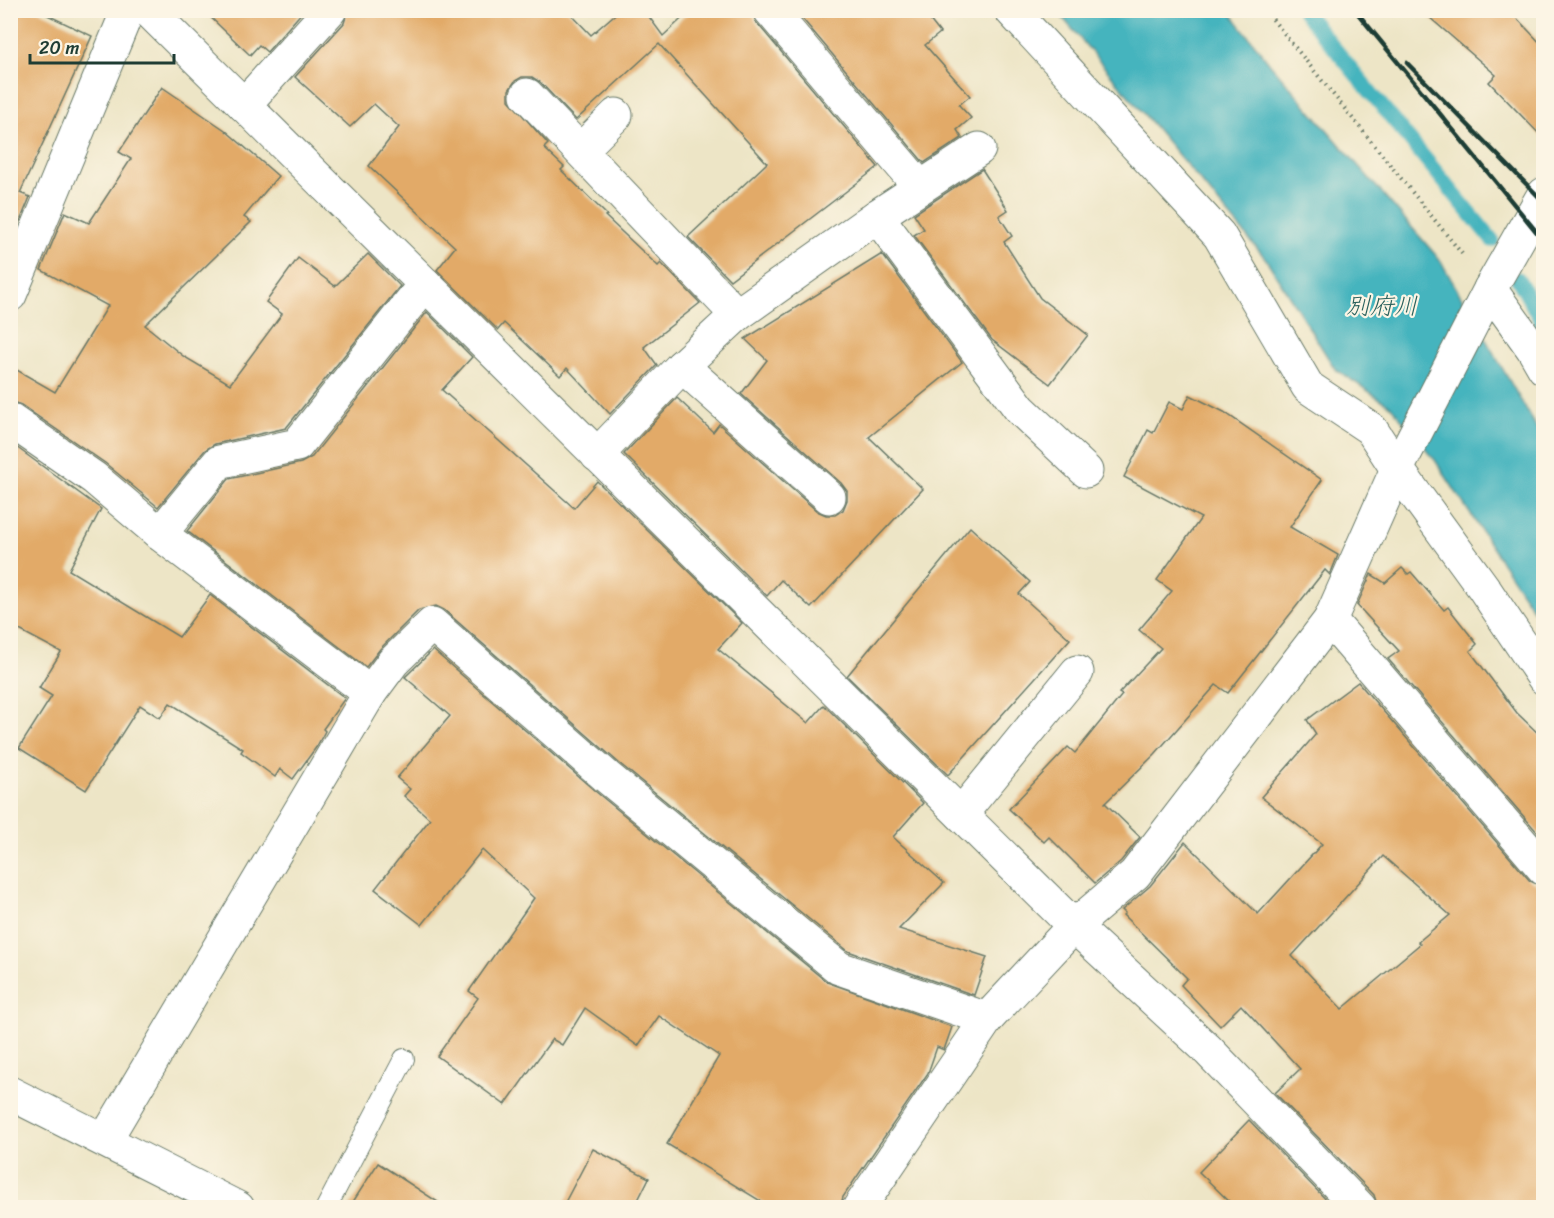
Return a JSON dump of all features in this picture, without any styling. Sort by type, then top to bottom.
[{"type":"street","points":[[10,296],[128,10]]},
{"type":"street","points":[[148,10],[1074,926],[1206,1048],[1360,1208]]},
{"type":"street","points":[[244,105],[330,10]]},
{"type":"street","points":[[770,10],[920,187]]},
{"type":"street","points":[[1011,10],[1219,235],[1308,387],[1371,429],[1396,469],[1483,586],[1544,678]]},
{"type":"street","points":[[527,95],[737,315]]},
{"type":"street","points":[[581,150],[616,115]]},
{"type":"street","points":[[597,454],[682,366],[737,315],[877,216],[979,149]]},
{"type":"street","points":[[859,1208],[987,1019],[1074,926],[1135,874],[1330,620],[1396,469],[1490,289],[1544,194]]},
{"type":"street","points":[[877,216],[1020,410],[1086,471]]},
{"type":"street","points":[[160,534],[219,462],[297,445],[425,284]]},
{"type":"street","points":[[1490,289],[1544,368]]},
{"type":"street","points":[[682,366],[829,497]]},
{"type":"street","points":[[10,420],[94,478],[160,534],[370,693]]},
{"type":"street","points":[[1330,620],[1541,860]]},
{"type":"street","points":[[105,1140],[370,693],[393,662],[432,624],[608,777],[839,968],[987,1019]]},
{"type":"street","points":[[961,814],[1077,672]]},
{"type":"street","points":[[10,1093],[238,1208]]},
{"type":"lane","points":[[326,1208],[404,1059]]},
{"type":"path","points":[[1265,10],[1490,289]]},
{"type":"water","name":"別府川","points":[[1057,11],[1229,11],[1271,65],[1440,260],[1543,439],[1543,625],[1435,460],[1391,406],[1335,369],[1266,259]]},
{"type":"building","points":[[10,10],[37,10],[92,36],[20,193],[30,197],[14,236],[10,234]]},
{"type":"building","points":[[203,10],[304,10],[267,52],[259,45],[250,55]]},
{"type":"building","points":[[348,10],[567,10],[591,35],[620,10],[644,10],[663,36],[691,10],[752,10],[756,22],[878,167],[730,280],[688,237],[767,163],[659,44],[576,120],[540,82],[532,77],[522,77],[515,81],[509,90],[509,100],[548,144],[544,148],[564,167],[561,170],[607,215],[605,216],[658,266],[661,263],[700,303],[644,347],[657,365],[610,414],[567,368],[560,376],[504,323],[498,330],[437,270],[455,247],[369,166],[399,127],[374,104],[350,127],[295,77],[344,23]]},
{"type":"building","points":[[795,10],[922,10],[940,33],[925,45],[970,96],[959,105],[971,118],[957,130],[962,138],[924,163]]},
{"type":"building","points":[[1421,10],[1509,10],[1544,47],[1544,139],[1489,82],[1496,75]]},
{"type":"building","points":[[162,87],[225,130],[278,176],[244,217],[251,222],[145,325],[183,356],[230,384],[282,314],[266,302],[298,258],[335,286],[368,254],[400,286],[286,428],[215,444],[205,450],[158,507],[105,463],[21,405],[10,401],[10,366],[55,392],[108,306],[41,270],[65,212],[89,223],[131,159],[119,152]]},
{"type":"building","points":[[982,169],[1008,210],[999,216],[1012,236],[1004,242],[1040,298],[1088,335],[1050,384],[992,340],[914,235],[924,229],[914,214]]},
{"type":"building","points":[[882,254],[962,362],[869,437],[923,489],[811,608],[781,580],[767,596],[624,454],[677,398],[713,432],[719,424],[817,511],[826,515],[835,515],[843,510],[847,500],[847,491],[841,483],[741,394],[767,360],[745,339]]},
{"type":"building","points":[[427,312],[472,357],[442,390],[574,508],[597,481],[742,623],[718,649],[808,723],[824,705],[923,803],[893,837],[944,883],[899,929],[987,957],[974,995],[848,951],[619,763],[444,610],[436,606],[419,610],[380,649],[366,667],[187,531],[229,479],[301,463],[312,457]]},
{"type":"building","points":[[1190,395],[1224,412],[1322,480],[1290,527],[1338,555],[1330,575],[1325,570],[1228,693],[1216,685],[1155,754],[1105,803],[1140,837],[1121,861],[1095,883],[1049,837],[1044,842],[1009,809],[1068,747],[1075,753],[1122,695],[1119,693],[1161,648],[1139,630],[1172,591],[1157,580],[1201,518],[1124,477],[1148,430],[1153,433],[1169,402],[1183,409]]},
{"type":"building","points":[[12,444],[101,509],[69,570],[179,637],[210,595],[345,698],[323,729],[325,731],[317,746],[293,779],[280,769],[275,777],[241,752],[243,749],[170,703],[160,718],[140,705],[86,790],[19,748],[52,696],[39,688],[61,652],[10,625]]},
{"type":"building","points":[[970,527],[1030,582],[1019,594],[1070,639],[948,775],[847,676]]},
{"type":"building","points":[[1402,568],[1408,574],[1411,572],[1444,610],[1448,607],[1477,644],[1470,651],[1517,713],[1544,739],[1544,840],[1388,659],[1399,651],[1357,605],[1371,574],[1385,583]]},
{"type":"building","points":[[433,650],[595,791],[827,982],[952,1027],[944,1050],[937,1047],[928,1073],[843,1197],[840,1208],[772,1208],[667,1144],[719,1056],[659,1016],[638,1046],[585,1008],[562,1045],[552,1039],[505,1105],[437,1056],[478,998],[469,991],[534,898],[482,850],[422,925],[375,889],[430,819],[404,796],[410,789],[397,778],[450,716],[405,677]]},
{"type":"building","points":[[1358,682],[1530,881],[1544,887],[1544,1208],[1378,1208],[1374,1195],[1275,1093],[1300,1069],[1241,1005],[1220,1026],[1181,985],[1187,978],[1123,915],[1125,913],[1122,910],[1150,886],[1185,842],[1258,914],[1322,844],[1261,797],[1316,734],[1307,720]],"holes":[[[1383,856],[1450,915],[1418,942],[1420,944],[1342,1009],[1292,956]]]},
{"type":"building","points":[[1249,1120],[1334,1208],[1236,1208],[1199,1172]]},
{"type":"building","points":[[593,1149],[649,1178],[634,1208],[562,1208]]},
{"type":"building","points":[[378,1163],[447,1208],[349,1208]]},
{"type":"waterway","points":[[1303,10],[1492,240]]},
{"type":"waterway","points":[[1518,279],[1544,326]]},
{"type":"railway","points":[[1355,10],[1544,241]]},
{"type":"railway","points":[[1407,63],[1544,202]]}]
